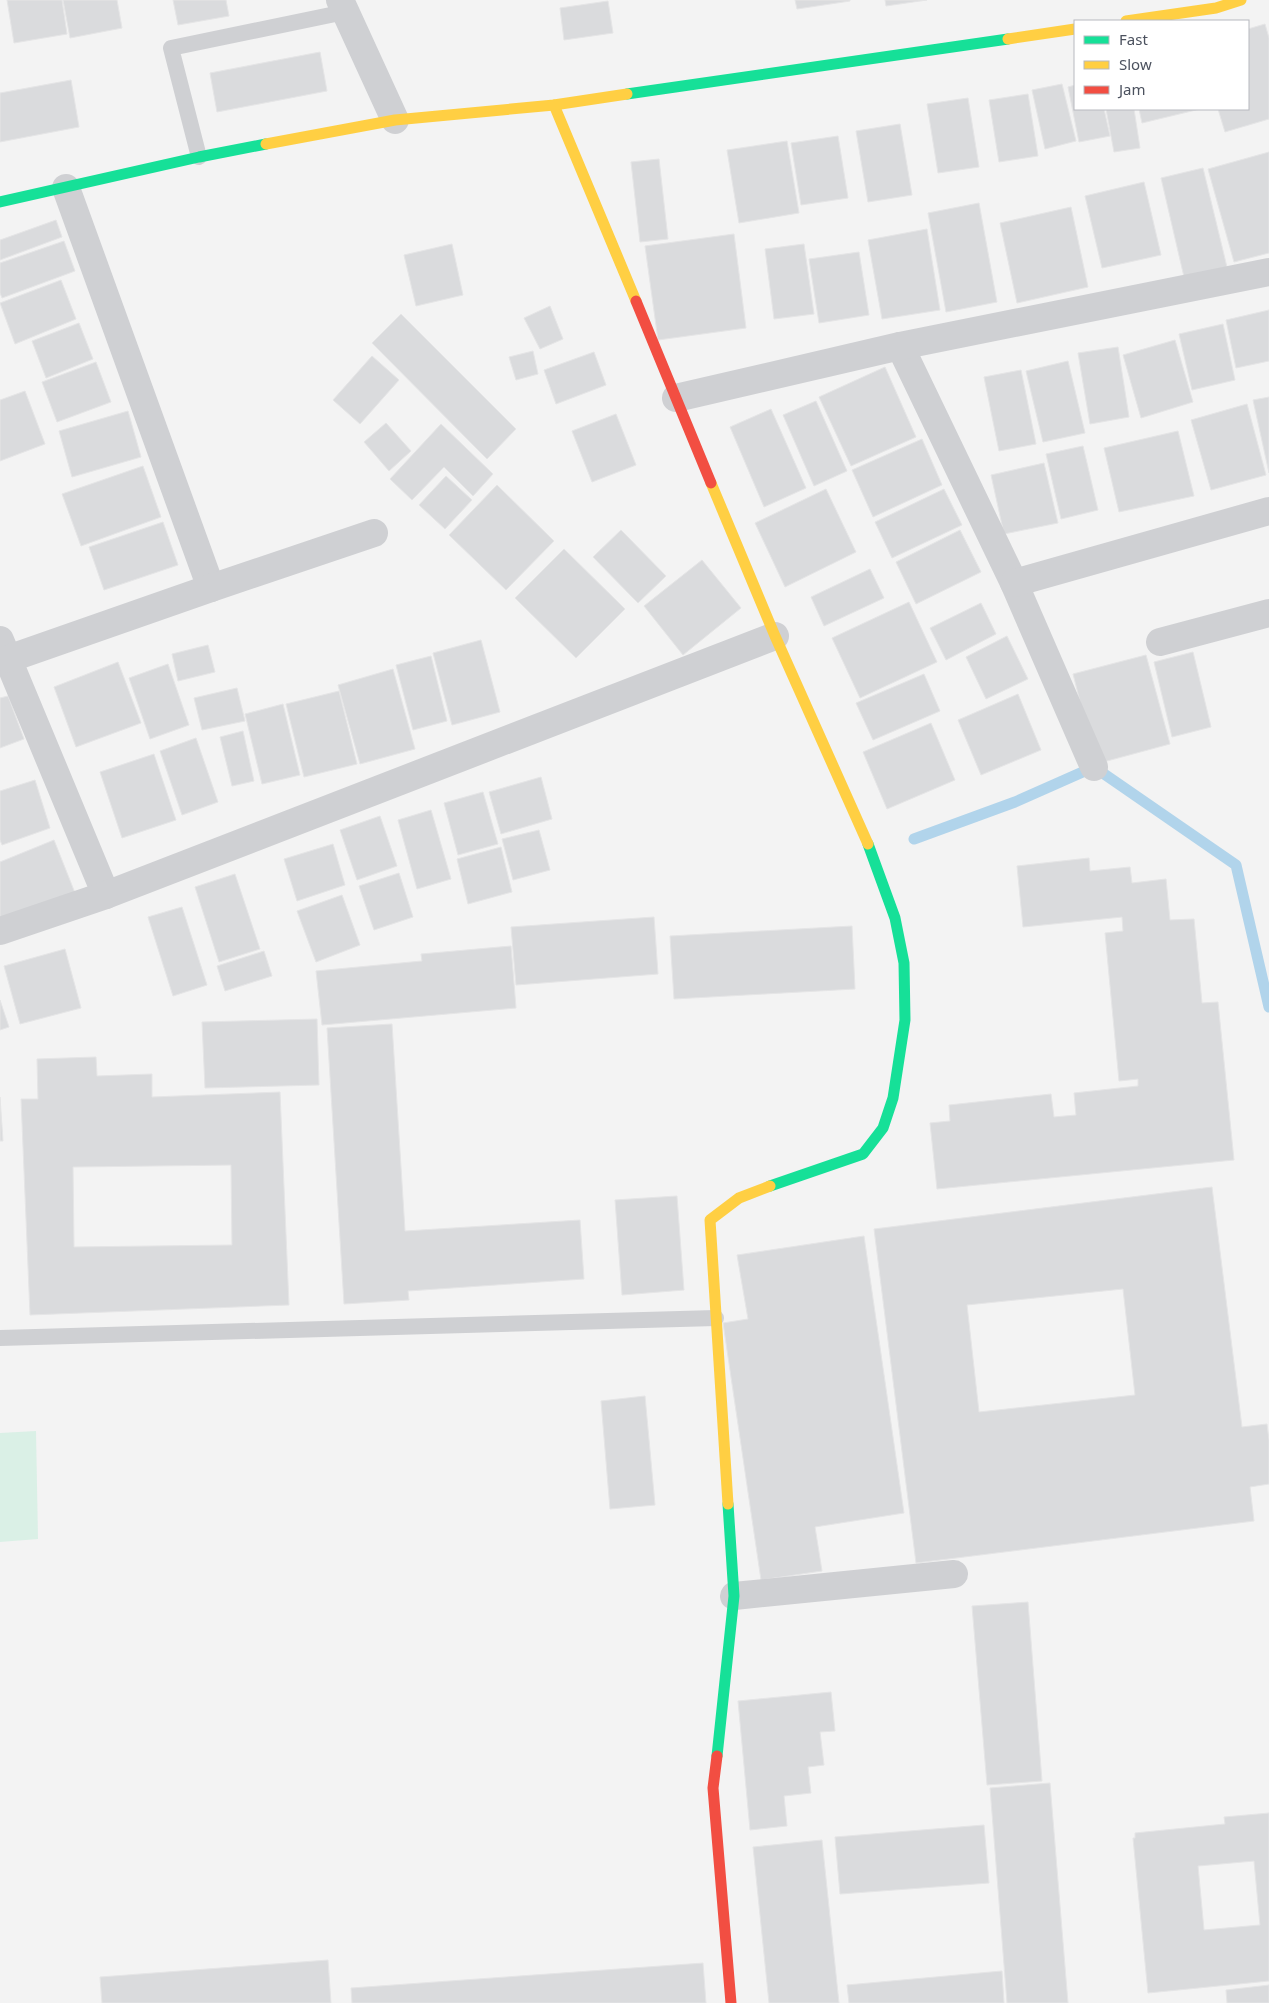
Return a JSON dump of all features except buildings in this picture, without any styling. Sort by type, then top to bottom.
[{"type":"street","points":[[1131,20],[1223,3]]},
{"type":"street","points":[[342,6],[396,120]]},
{"type":"street","points":[[0,202],[199,157],[396,120],[554,105],[1074,29]]},
{"type":"street","points":[[554,105],[774,636],[875,860],[895,918],[904,963],[905,1020],[893,1098],[883,1128],[863,1154],[790,1178],[739,1198],[710,1220],[734,1596],[713,1788],[731,2003]]},
{"type":"street","points":[[66,188],[211,588]]},
{"type":"street","points":[[676,398],[900,346],[1269,272]]},
{"type":"street","points":[[900,346],[1014,583],[1094,767]]},
{"type":"street","points":[[1014,583],[1269,511]]},
{"type":"street","points":[[106,895],[4,650],[211,588],[374,533]]},
{"type":"street","points":[[1160,642],[1269,614]]},
{"type":"street","points":[[0,931],[106,895],[774,636]]},
{"type":"street","points":[[734,1596],[954,1574]]},
{"type":"lane","points":[[199,157],[171,48],[342,6]]},
{"type":"lane","points":[[0,1338],[716,1318]]},
{"type":"green space","points":[[36,1431],[38,1539],[0,1542],[0,1433]]},
{"type":"waterway","points":[[914,839],[1015,802],[1094,767],[1236,865],[1269,1007]]},
{"type":"traffic: fast","points":[[627,94],[1008,39]]},
{"type":"traffic: fast","points":[[0,202],[199,157],[266,144]]},
{"type":"traffic: fast","points":[[770,1186],[863,1154],[883,1128],[893,1098],[905,1020],[904,963],[895,918],[868,844]]},
{"type":"traffic: fast","points":[[717,1756],[734,1596],[728,1504]]},
{"type":"traffic: slow","points":[[1133,20],[1216,8],[1241,0]]},
{"type":"traffic: slow","points":[[1008,39],[1074,29]]},
{"type":"traffic: slow","points":[[266,144],[395,120],[554,105],[627,94]]},
{"type":"traffic: slow","points":[[554,105],[636,301]]},
{"type":"traffic: slow","points":[[711,483],[775,636],[868,844]]},
{"type":"traffic: slow","points":[[728,1504],[710,1220],[739,1198],[770,1186]]},
{"type":"traffic: jam","points":[[636,301],[711,483]]},
{"type":"traffic: jam","points":[[717,1756],[713,1788],[731,2003]]}]
